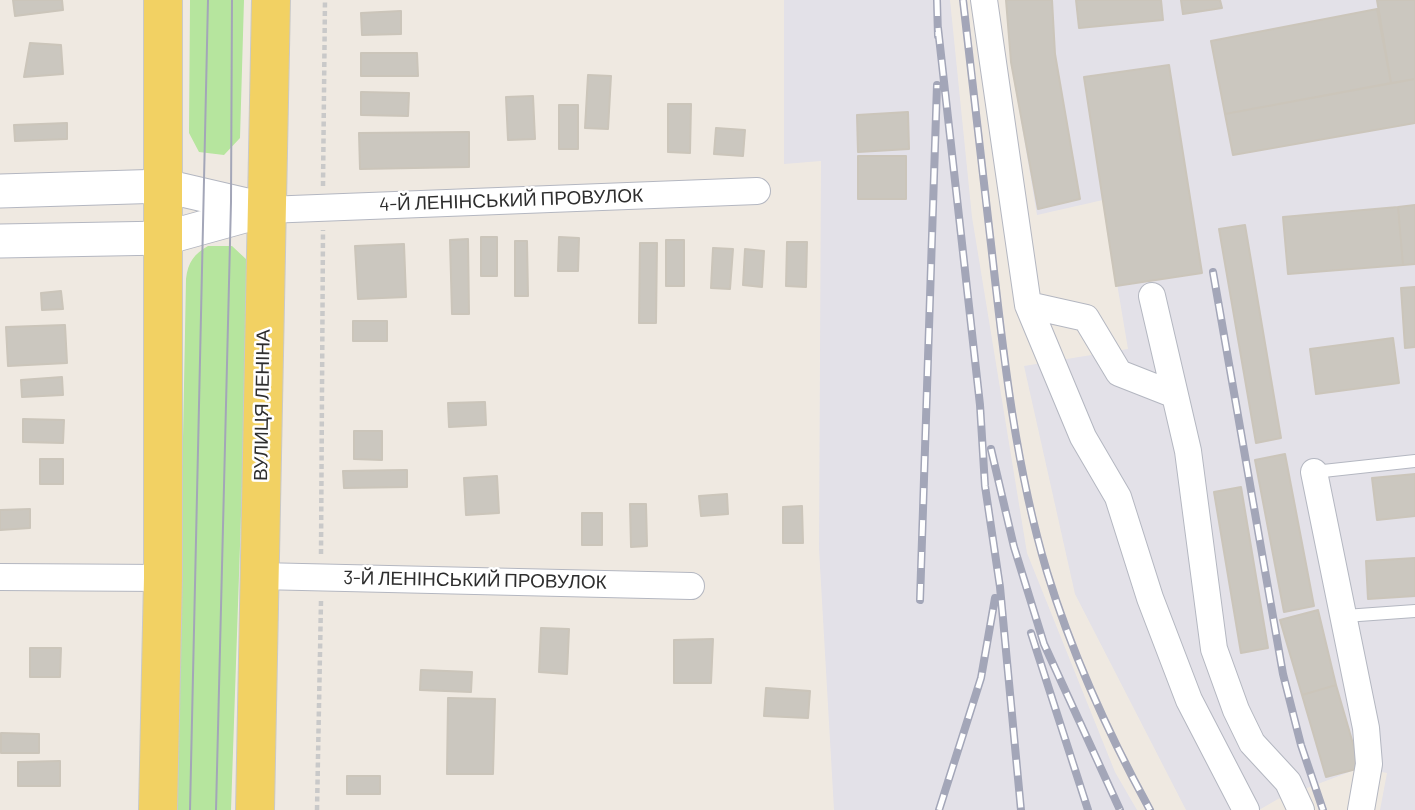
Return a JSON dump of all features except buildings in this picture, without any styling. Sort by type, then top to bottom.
[{"type":"main road","points":[[158,810],[163,578],[163,0]]},
{"type":"main road","name":"ВУЛИЦЯ ЛЕНІНА","points":[[255,810],[271,0]]},
{"type":"street","points":[[984,0],[1028,305],[1083,436],[1118,497],[1150,598],[1189,700],[1246,810]]},
{"type":"street","points":[[0,191],[165,186],[266,210]]},
{"type":"street","name":"4-Й ЛЕНІНСЬКИЙ ПРОВУЛОК","points":[[266,210],[757,191]]},
{"type":"street","points":[[0,241],[165,238],[266,210]]},
{"type":"street","points":[[1152,296],[1195,500],[1214,649],[1236,710],[1252,743],[1288,782],[1301,810]]},
{"type":"street","points":[[1028,305],[1086,318],[1119,373],[1175,395]]},
{"type":"street","points":[[1314,472],[1366,728],[1369,764],[1361,810]]},
{"type":"street","name":"3-Й ЛЕНІНСЬКИЙ ПРОВУЛОК","points":[[259,576],[691,586]]},
{"type":"street","points":[[0,577],[163,578]]},
{"type":"lane","points":[[1314,472],[1415,461]]},
{"type":"lane","points":[[1345,616],[1415,611]]},
{"type":"path","points":[[317,810],[325,0]]},
{"type":"shaded area","points":[[784,0],[950,0],[972,217],[1027,553],[1115,772],[1137,810],[834,810],[819,549],[821,161],[784,164]]},
{"type":"shaded area","points":[[1006,0],[1415,0],[1415,810],[1380,810],[1387,773],[1360,768],[1278,799],[1259,810],[1186,810],[1075,594],[1024,366],[1128,349],[1103,200],[1037,215],[1011,62]]},
{"type":"green space","points":[[190,0],[244,0],[240,138],[224,155],[199,152],[189,133]]},
{"type":"green space","points":[[208,246],[232,246],[247,260],[249,281],[231,810],[176,810],[186,279],[192,259]]},
{"type":"tram line","points":[[190,810],[208,0]]},
{"type":"tram line","points":[[216,810],[231,202],[232,0]]},
{"type":"railway","points":[[937,0],[938,36]]},
{"type":"railway","points":[[963,0],[1007,374],[1019,454],[1036,533],[1080,664],[1120,753],[1150,810]]},
{"type":"railway","points":[[938,28],[980,405],[985,486],[1000,587],[1021,810]]},
{"type":"railway","points":[[920,600],[937,85]]},
{"type":"railway","points":[[1213,272],[1283,674],[1301,745],[1323,810]]},
{"type":"railway","points":[[991,449],[1014,547],[1044,644],[1120,810]]},
{"type":"railway","points":[[939,810],[981,678],[995,598]]},
{"type":"railway","points":[[1031,633],[1088,810]]}]
